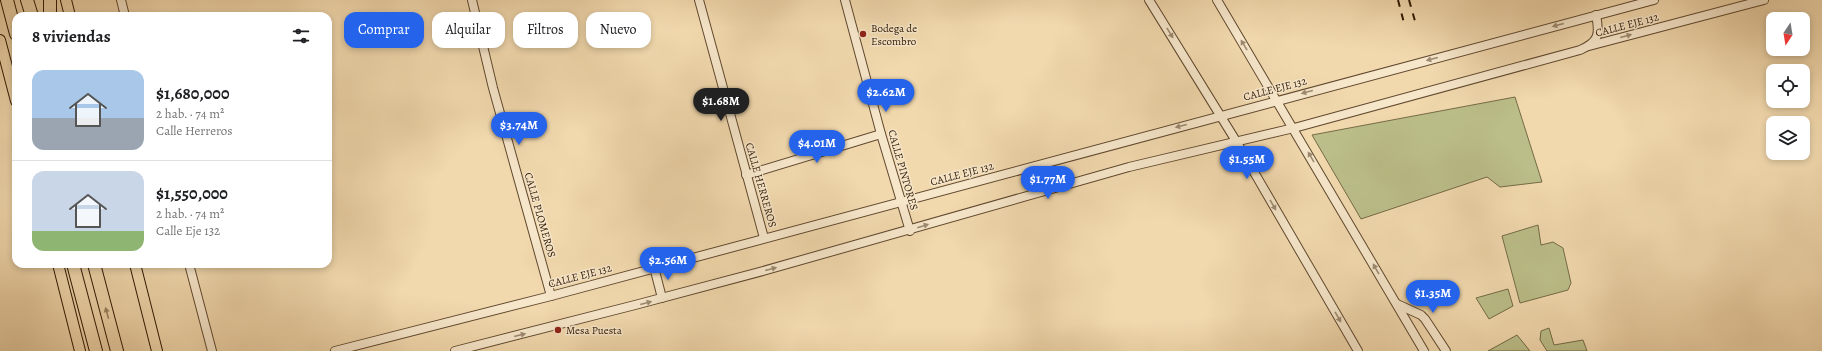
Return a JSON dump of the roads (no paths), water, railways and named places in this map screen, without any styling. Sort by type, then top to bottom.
[{"type":"highway","points":[[7,0],[12,19]]},
{"type":"highway","points":[[27,0],[31,12]]},
{"type":"highway","points":[[50,0],[50,12]]},
{"type":"highway","points":[[67,268],[86,316]]},
{"type":"highway","points":[[74,268],[96,351]]},
{"type":"highway","points":[[95,268],[118,351]]},
{"type":"main road","points":[[66,0],[69,12]]},
{"type":"main road","points":[[0,40],[12,86]]},
{"type":"main road","points":[[59,268],[80,351]]},
{"type":"main road","points":[[136,268],[157,351]]},
{"type":"street","points":[[121,0],[124,12]]},
{"type":"street","name":"CALLE PLOMEROS","points":[[472,0],[493,88],[551,296]]},
{"type":"street","name":"CALLE HERREROS","points":[[699,0],[764,238]]},
{"type":"street","name":"CALLE PINTORES","points":[[845,0],[881,134],[910,230]]},
{"type":"street","points":[[1149,0],[1236,141],[1358,351]]},
{"type":"street","points":[[1218,0],[1424,351]]},
{"type":"street","name":"CALLE EJE 132","points":[[335,351],[551,296],[654,267],[1654,0]]},
{"type":"street","name":"CALLE EJE 132","points":[[455,351],[662,298],[910,230],[1129,167],[1294,128],[1580,50],[1588,46],[1764,0]]},
{"type":"street","name":"CALLE EJE 132","points":[[1588,46],[1596,39],[1599,31],[1596,15]]},
{"type":"street","points":[[746,176],[881,134]]},
{"type":"street","points":[[654,267],[662,298]]},
{"type":"street","points":[[190,268],[211,350]]},
{"type":"street","points":[[1397,304],[1421,315],[1446,351]]},
{"type":"railway","points":[[1398,0],[1404,23]]},
{"type":"railway","points":[[1409,0],[1415,21]]},
{"type":"place","name":"Bodega de Escombro","points":[[863,34]]},
{"type":"place","name":"Mesa Puesta","points":[[558,330]]}]
